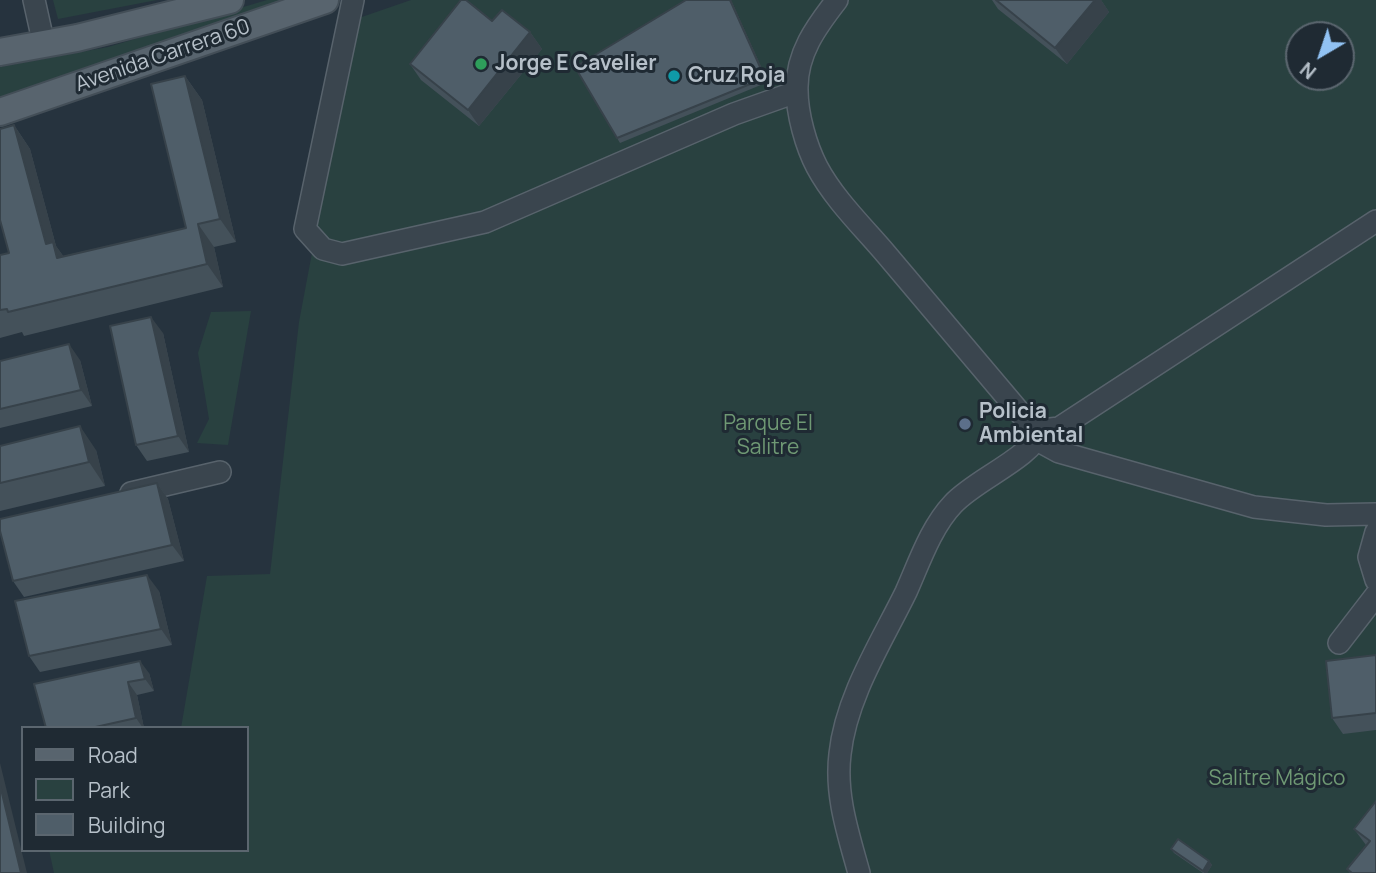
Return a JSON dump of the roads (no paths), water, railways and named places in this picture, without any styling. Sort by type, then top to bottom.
[{"type":"main road","name":"Avenida Carrera 60","points":[[0,52],[44,45],[230,0]]},
{"type":"main road","name":"Avenida Carrera 60","points":[[0,112],[325,0]]},
{"type":"street","points":[[34,0],[44,45]]},
{"type":"street","points":[[353,0],[305,229],[323,249],[342,254],[485,222],[734,114],[796,92]]},
{"type":"street","points":[[837,0],[807,43],[801,58],[796,92],[816,165],[828,185],[1039,435],[1059,453],[1254,507],[1326,515],[1376,514]]},
{"type":"street","points":[[859,873],[839,799],[839,754],[855,699],[929,544],[950,507],[967,489],[1039,435],[1059,428],[1376,221]]},
{"type":"street","points":[[106,499],[220,472]]},
{"type":"street","points":[[1376,532],[1370,557],[1376,580]]},
{"type":"street","points":[[1339,643],[1376,595]]},
{"type":"place","name":"Jorge E Cavelier","points":[[481,64]]},
{"type":"place","name":"Cruz Roja","points":[[674,76]]},
{"type":"place","name":"Policia Ambiental","points":[[965,424]]},
{"type":"park label","name":"Parque El Salitre","points":[[768,436]]},
{"type":"park label","name":"Salitre Mágico","points":[[1277,779]]}]
